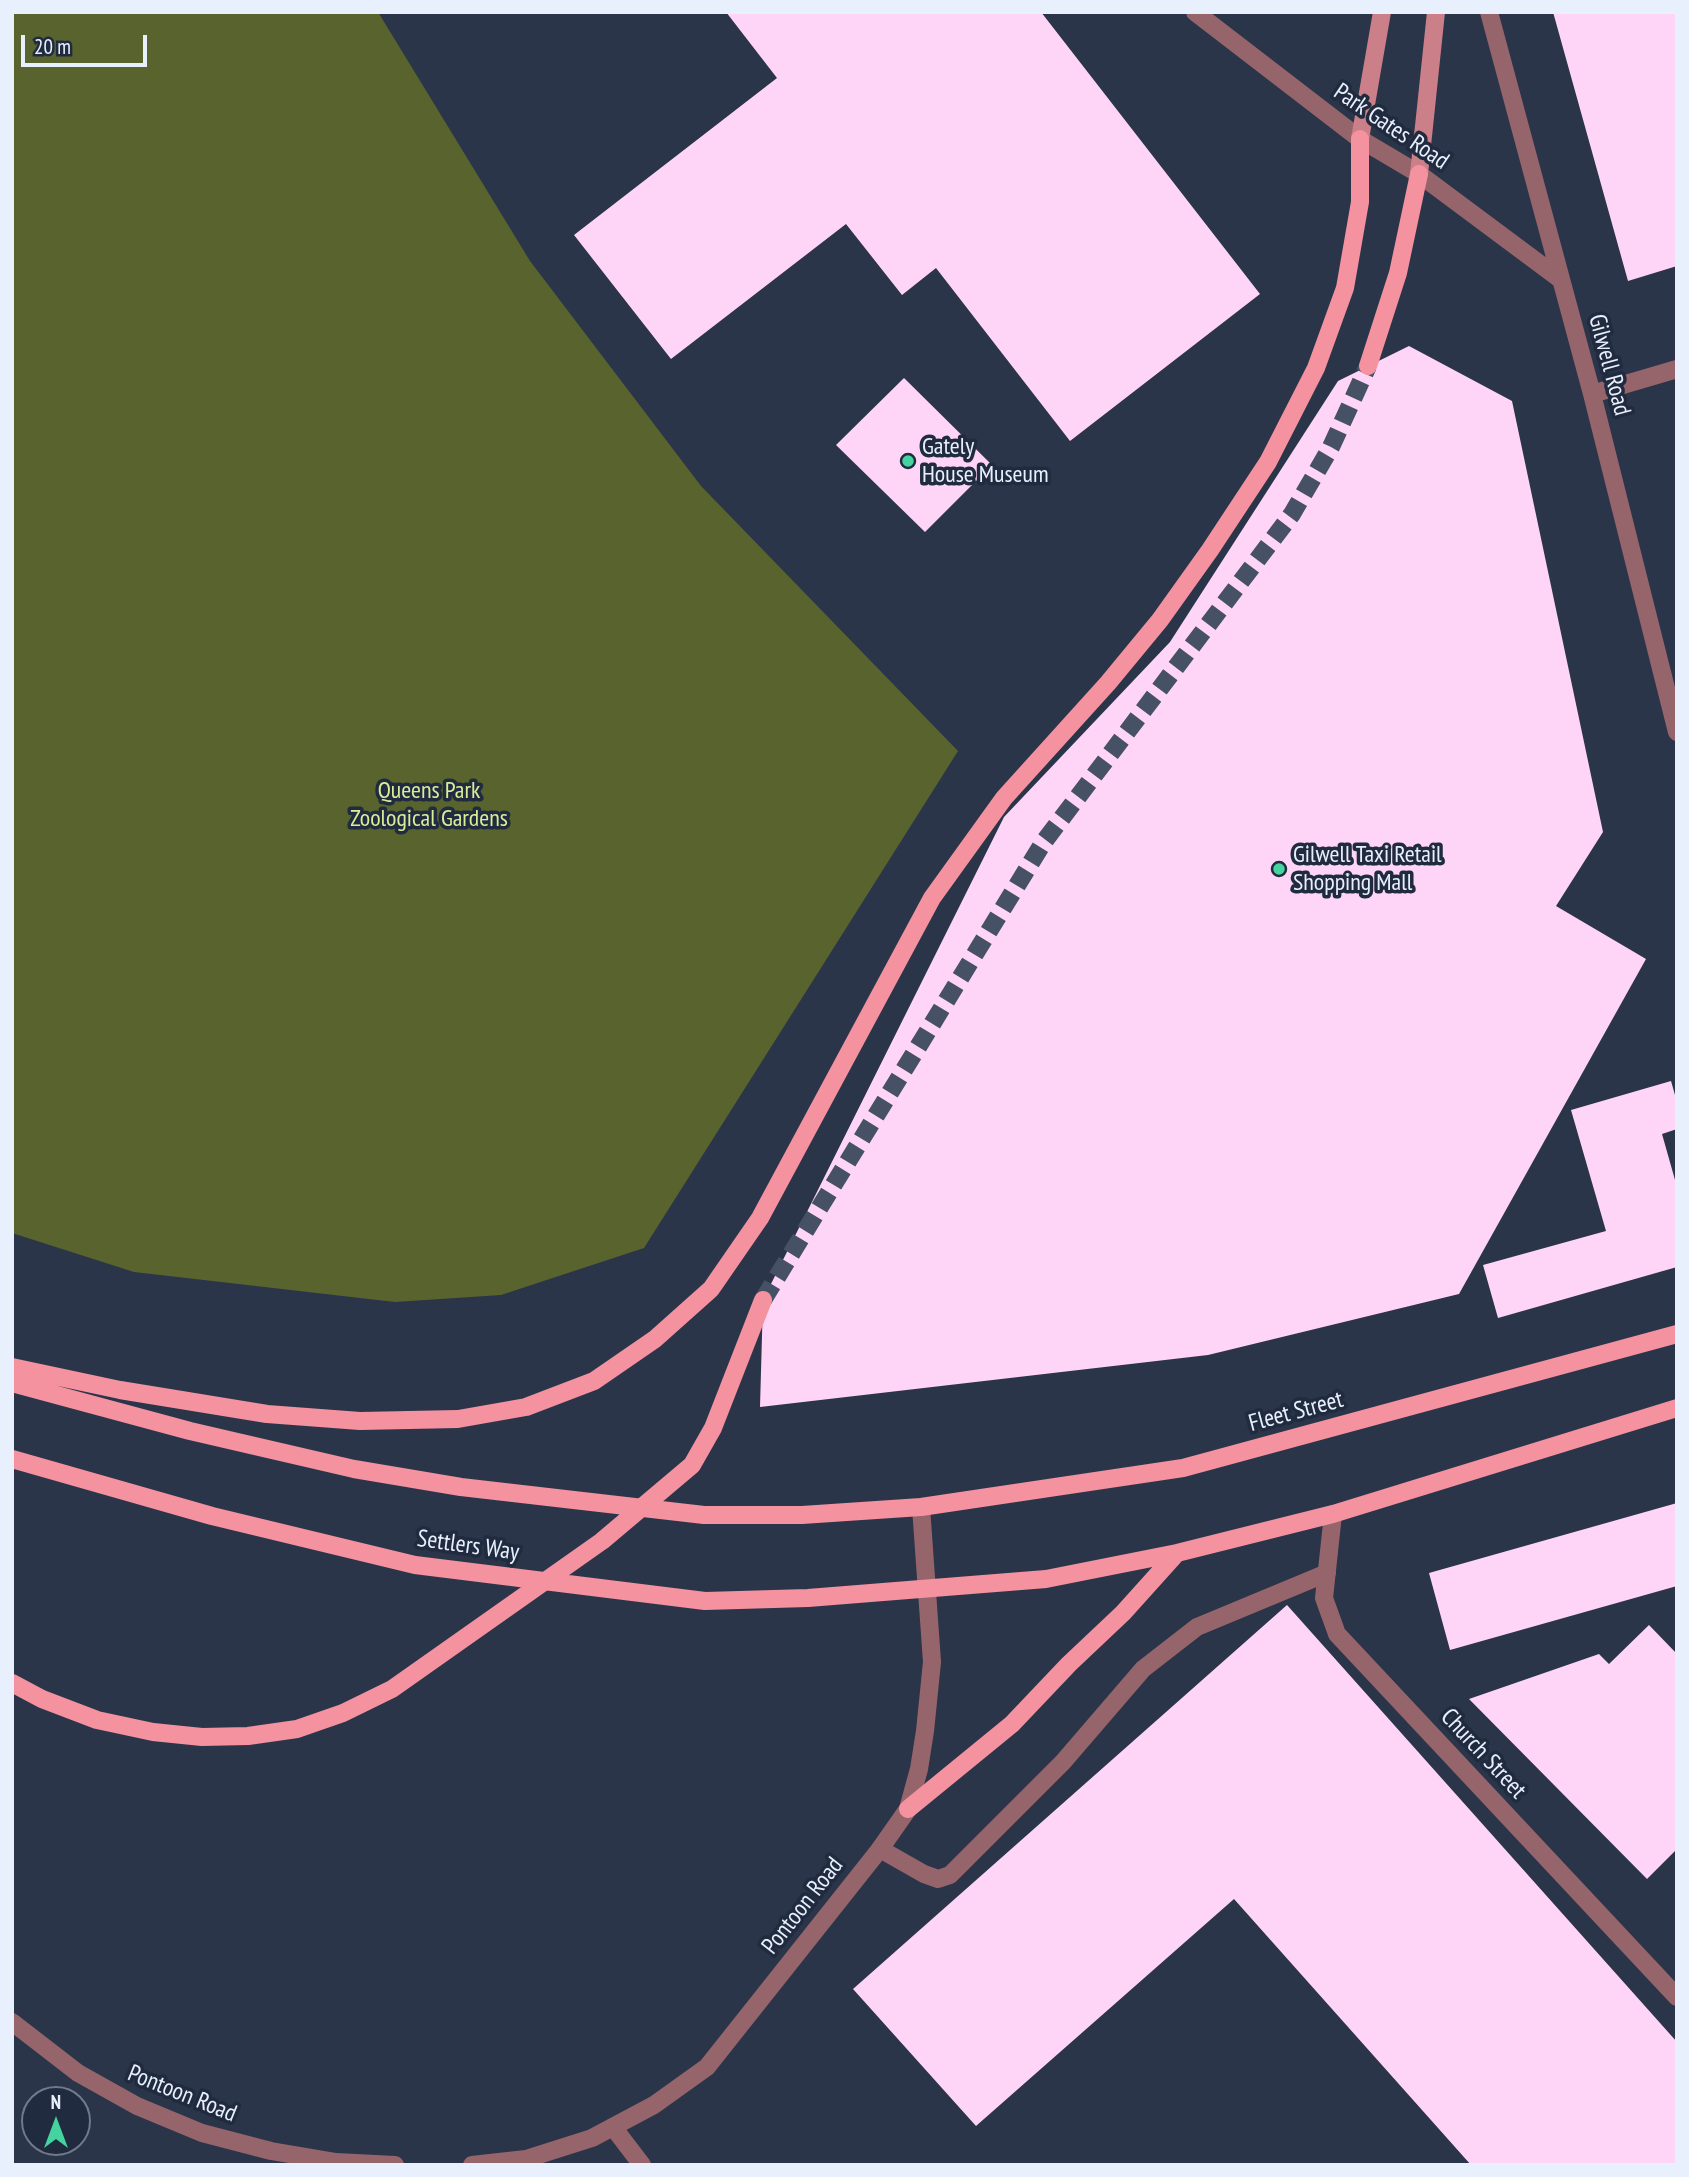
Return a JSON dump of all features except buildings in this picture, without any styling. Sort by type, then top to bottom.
[{"type":"main road","points":[[12,1367],[120,1390],[267,1414],[360,1421],[458,1419],[526,1407],[594,1381],[655,1339],[711,1289],[760,1218],[932,898],[1004,798],[1108,683],[1160,620],[1268,461],[1317,368],[1345,288],[1360,202],[1360,139]]},
{"type":"main road","points":[[1368,366],[1398,272],[1419,174]]},
{"type":"main road","points":[[12,1683],[43,1699],[97,1720],[153,1732],[202,1737],[248,1736],[297,1729],[343,1713],[392,1689],[602,1541],[692,1465],[712,1428],[763,1300]]},
{"type":"main road","name":"Fleet Street","points":[[921,1507],[1183,1468],[1677,1334]]},
{"type":"main road","points":[[12,1383],[215,1437],[355,1469],[461,1487],[704,1515],[802,1515],[921,1507]]},
{"type":"main road","points":[[928,1590],[1046,1579],[1177,1553],[1333,1514],[1677,1408]]},
{"type":"main road","name":"Settlers Way","points":[[12,1459],[212,1516],[415,1565],[705,1601],[928,1590]]},
{"type":"main road","points":[[908,1809],[1012,1724],[1069,1664],[1123,1613],[1177,1553]]},
{"type":"street","name":"Park Gates Road","points":[[1195,12],[1360,139],[1419,174],[1560,279]]},
{"type":"street","points":[[1360,139],[1382,12]]},
{"type":"street","points":[[1419,174],[1436,12]]},
{"type":"street","name":"Gilwell Road","points":[[1489,12],[1592,394],[1677,732]]},
{"type":"street","points":[[1592,394],[1677,369]]},
{"type":"street","name":"Pontoon Road","points":[[472,2165],[526,2159],[592,2138],[653,2105],[707,2067],[880,1849],[908,1809],[919,1769],[932,1662],[921,1507]]},
{"type":"street","name":"Church Street","points":[[1333,1514],[1324,1598],[1337,1634],[1677,1997]]},
{"type":"street","points":[[880,1849],[924,1874],[938,1879],[950,1875],[1063,1762],[1143,1669],[1197,1627],[1326,1573]]},
{"type":"street","name":"Pontoon Road","points":[[12,2022],[78,2073],[137,2106],[202,2133],[271,2151],[336,2162],[395,2165]]},
{"type":"street","points":[[613,2127],[642,2165]]},
{"type":"green space","name":"Queens Park Zoological Gardens","points":[[12,12],[378,12],[530,261],[701,486],[958,751],[644,1248],[501,1295],[395,1302],[134,1272],[12,1233]]},
{"type":"tunnel","points":[[763,1300],[1043,843],[1292,514],[1331,447],[1368,366]]},
{"type":"place","name":"Gately House Museum","points":[[908,461]]},
{"type":"place","name":"Gilwell Taxi Retail Shopping Mall","points":[[1279,869]]}]
